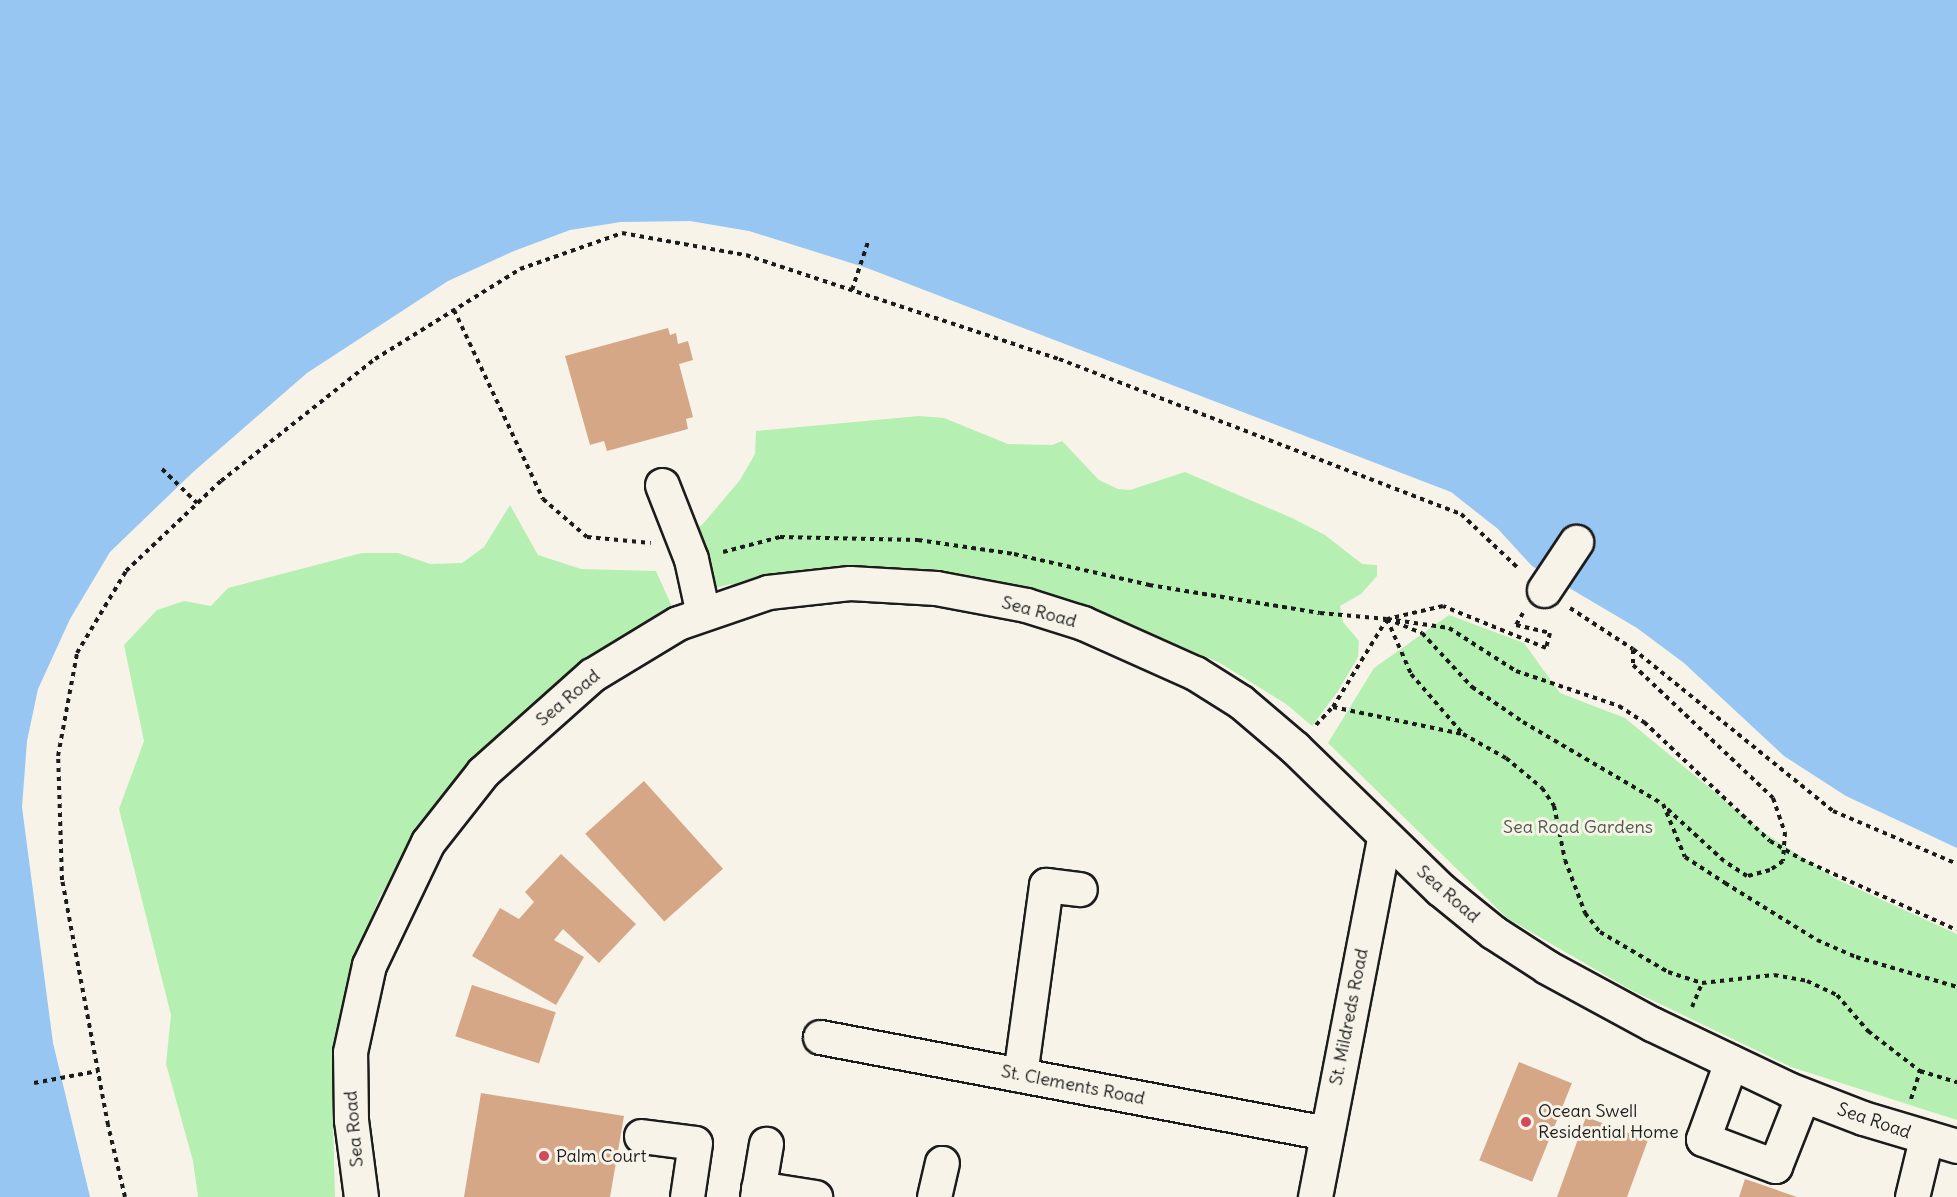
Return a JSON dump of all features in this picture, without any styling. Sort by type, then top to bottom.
[{"type":"street","points":[[662,485],[690,559],[703,614]]},
{"type":"street","points":[[1544,590],[1576,542]]},
{"type":"street","name":"Sea Road","points":[[361,1197],[351,1120],[350,1052],[369,965],[428,842],[483,772],[592,675],[678,623],[768,592],[850,583],[936,588],[1026,605],[1083,623],[1195,674],[1241,702],[1295,748],[1384,837],[1502,938],[1599,996],[1803,1095],[1926,1139],[1957,1146]]},
{"type":"street","name":"St. Mildreds Road","points":[[1315,1197],[1384,837]]},
{"type":"street","points":[[1020,1075],[1046,885],[1080,889]]},
{"type":"street","name":"St. Clements Road","points":[[820,1037],[1326,1133]]},
{"type":"street","points":[[1731,1062],[1703,1139],[1776,1166],[1803,1095]]},
{"type":"street","points":[[641,1136],[695,1143],[687,1197]]},
{"type":"street","points":[[1912,1197],[1926,1139]]},
{"type":"street","points":[[766,1144],[757,1192],[815,1197]]},
{"type":"street","points":[[934,1197],[942,1163]]},
{"type":"path","points":[[852,290],[868,242]]},
{"type":"path","points":[[454,310],[543,499],[586,537],[653,544]]},
{"type":"path","points":[[162,469],[197,503]]},
{"type":"path","points":[[690,559],[780,537],[918,540],[1014,554],[1149,585],[1320,613],[1449,628],[1516,671],[1619,706],[1644,722],[1770,841],[1801,860],[1957,930]]},
{"type":"path","points":[[1295,748],[1333,707],[1387,619],[1443,606],[1546,648],[1550,633],[1516,625]]},
{"type":"path","points":[[1387,619],[1411,674],[1463,734]]},
{"type":"path","points":[[1387,619],[1422,633],[1472,687],[1523,722],[1663,804],[1724,861],[1748,876],[1770,870],[1783,861],[1785,832],[1773,798],[1633,665],[1633,649]]},
{"type":"path","points":[[1333,707],[1463,734],[1506,758],[1542,788],[1554,806],[1565,860],[1585,913],[1600,932],[1668,972],[1701,983],[1774,975],[1808,981],[1837,995],[1868,1031],[1920,1071],[1957,1082]]},
{"type":"path","points":[[1663,804],[1684,857],[1816,940],[1856,957],[1957,987]]},
{"type":"path","points":[[34,1083],[98,1071]]},
{"type":"green space","points":[[919,416],[944,418],[1008,444],[1052,445],[1062,441],[1099,480],[1118,489],[1130,490],[1185,472],[1292,518],[1325,535],[1362,564],[1377,565],[1377,576],[1361,594],[1340,606],[1343,622],[1359,641],[1358,657],[1338,691],[1312,726],[1286,704],[1220,663],[1119,620],[998,588],[735,593],[731,584],[707,590],[690,530],[702,525],[740,480],[755,454],[756,431]]},
{"type":"green space","points":[[510,505],[538,555],[581,569],[656,571],[673,609],[422,827],[379,898],[350,974],[332,1085],[335,1197],[198,1197],[193,1161],[166,1064],[171,1015],[119,809],[144,741],[124,645],[157,610],[184,601],[211,606],[228,588],[362,553],[398,553],[430,564],[462,563],[484,547]]},
{"type":"green space","name":"Sea Road Gardens","points":[[1449,615],[1524,643],[1560,693],[1625,718],[1763,832],[1836,879],[1957,934],[1957,1120],[1791,1067],[1629,989],[1507,918],[1328,743],[1374,668]]},
{"type":"water","points":[[0,0],[1957,0],[1957,848],[1846,796],[1784,756],[1684,663],[1637,628],[1532,566],[1498,529],[1451,492],[867,268],[749,231],[690,221],[621,222],[570,230],[514,251],[448,281],[307,373],[192,473],[110,552],[70,619],[38,689],[27,741],[22,807],[53,1043],[90,1197],[0,1197]]},
{"type":"building","points":[[668,328],[670,335],[676,333],[678,344],[688,341],[693,360],[679,364],[693,417],[686,419],[688,429],[607,451],[604,441],[590,445],[565,356]]},
{"type":"building","points":[[644,781],[723,869],[664,922],[585,834]]},
{"type":"building","points":[[561,854],[636,924],[599,963],[563,929],[554,940],[584,957],[556,1005],[472,956],[500,908],[519,919],[534,902],[525,892]]},
{"type":"building","points":[[472,985],[556,1012],[539,1064],[455,1036]]},
{"type":"building","name":"Ocean Swell Residential Home","points":[[1519,1062],[1572,1083],[1532,1182],[1479,1160]]},
{"type":"building","name":"Palm Court","points":[[481,1093],[624,1116],[610,1197],[464,1197]]},
{"type":"building","points":[[1586,1117],[1648,1140],[1627,1197],[1557,1197]]},
{"type":"building","points":[[1745,1179],[1797,1197],[1739,1197]]},
{"type":"place","name":"Ocean Swell Residential Home","points":[[1526,1122]]},
{"type":"place","name":"Palm Court","points":[[544,1156]]}]
